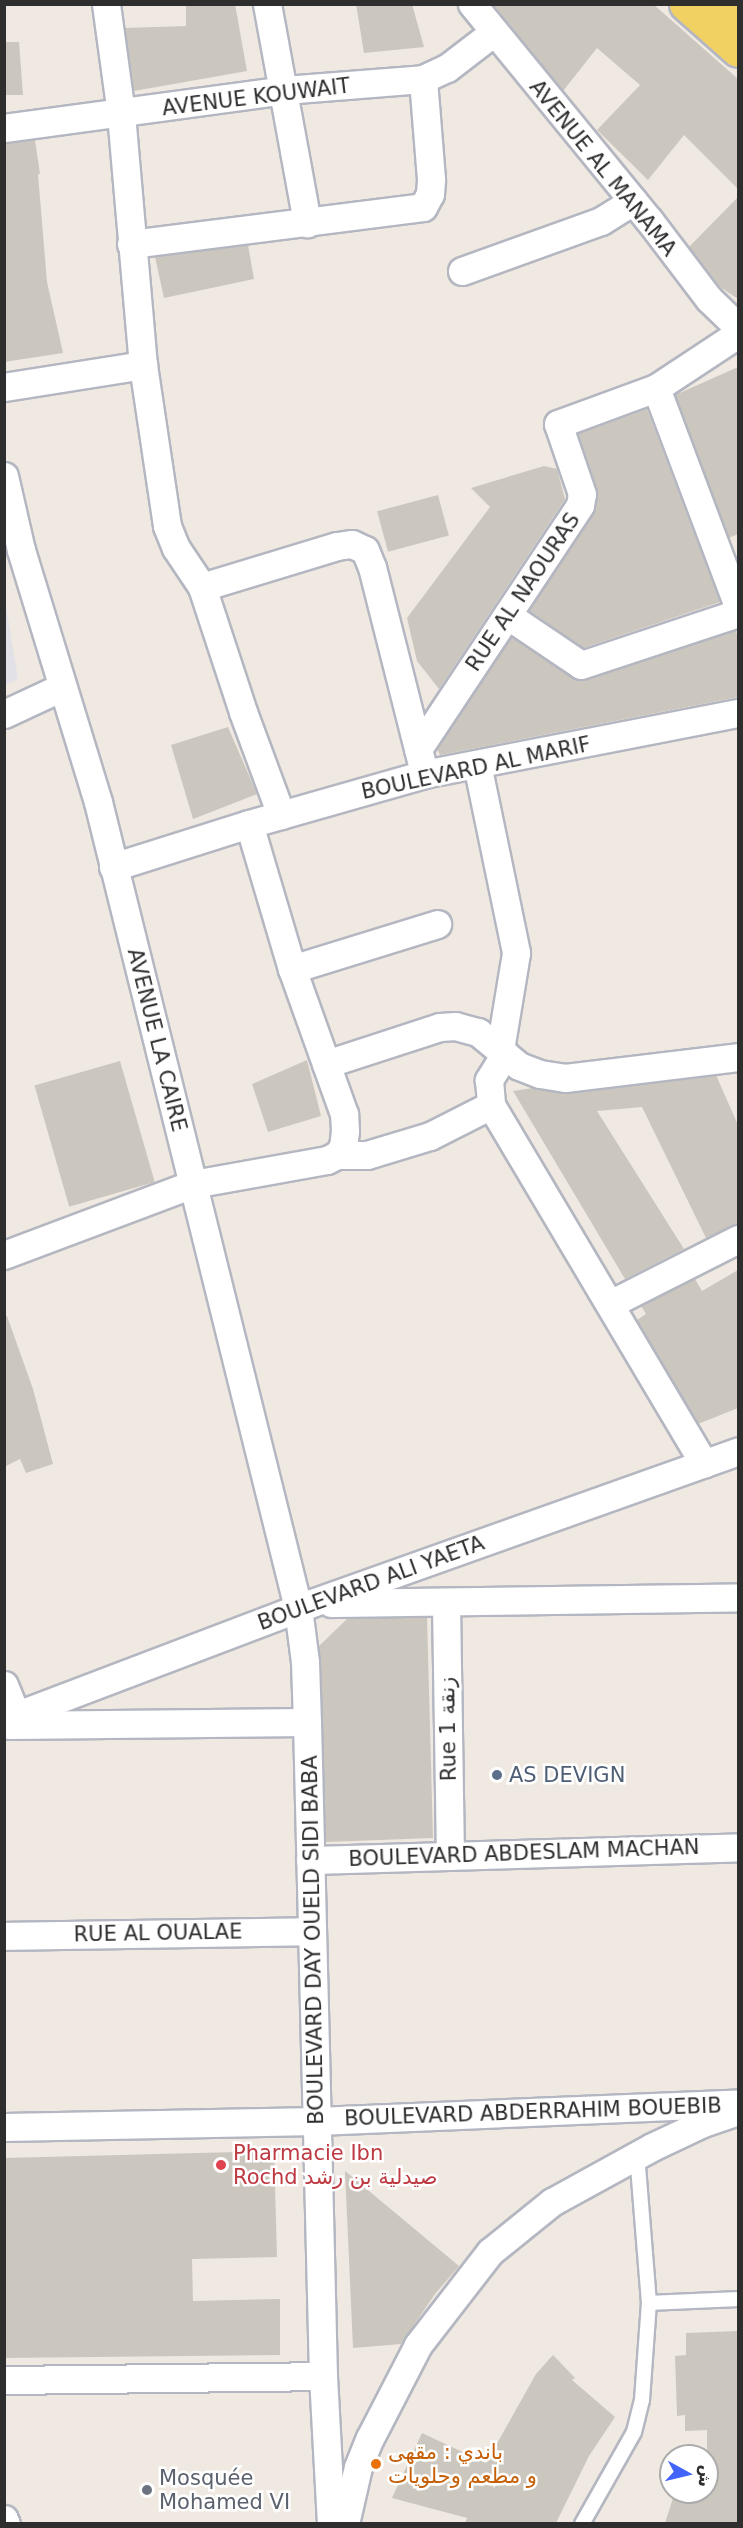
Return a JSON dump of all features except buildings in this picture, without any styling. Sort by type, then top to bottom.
[{"type":"main road","points":[[686,4],[738,50]]},
{"type":"main road","points":[[728,4],[738,14]]},
{"type":"street","points":[[106,4],[121,114],[143,365],[167,526],[176,549],[202,587],[281,815]]},
{"type":"street","points":[[267,4],[307,223]]},
{"type":"street","name":"AVENUE AL MANAMA","points":[[472,4],[633,201],[709,299],[738,327]]},
{"type":"street","name":"AVENUE KOUWAIT","points":[[4,128],[121,114],[284,90],[423,79],[447,68],[494,32]]},
{"type":"street","points":[[131,244],[307,223],[366,212],[412,210],[427,204],[431,179],[423,79]]},
{"type":"street","points":[[462,271],[601,221],[633,201]]},
{"type":"street","points":[[738,334],[656,388],[738,606]]},
{"type":"street","points":[[4,387],[143,365]]},
{"type":"street","name":"RUE AL NAOURAS","points":[[421,762],[507,615],[580,505],[582,494],[558,424],[656,388]]},
{"type":"street","name":"AVENUE LA CAIRE","points":[[4,476],[21,550],[98,802],[193,1184],[305,1606]]},
{"type":"street","points":[[202,587],[338,546],[352,544],[365,550],[421,762]]},
{"type":"street","points":[[507,615],[576,664],[581,665],[738,613]]},
{"type":"street","points":[[4,714],[62,687]]},
{"type":"street","name":"BOULEVARD AL MARIF","points":[[114,867],[281,815],[421,762],[477,764],[738,713]]},
{"type":"street","points":[[477,764],[516,953],[502,1052],[489,1080],[491,1106],[704,1464]]},
{"type":"street","points":[[249,824],[292,969],[344,1114],[343,1147],[337,1155]]},
{"type":"street","points":[[292,969],[437,924]]},
{"type":"street","points":[[326,1064],[440,1027],[456,1026],[478,1032],[519,1066],[540,1074],[565,1078],[738,1057]]},
{"type":"street","points":[[4,1255],[193,1184],[327,1160],[337,1155],[367,1155],[430,1136],[491,1106]]},
{"type":"street","points":[[610,1304],[738,1239]]},
{"type":"street","name":"BOULEVARD ALI YAETA","points":[[8,1720],[305,1606],[738,1451]]},
{"type":"street","points":[[305,1606],[738,1597]]},
{"type":"street","name":"Rue 1 زنقة","points":[[446,1603],[450,1856]]},
{"type":"street","name":"BOULEVARD DAY OUELD SIDI BABA","points":[[305,1606],[323,2376],[331,2523]]},
{"type":"street","points":[[4,1685],[8,1720],[308,1722]]},
{"type":"street","name":"BOULEVARD ABDESLAM MACHAN","points":[[310,1860],[738,1847]]},
{"type":"street","name":"RUE AL OUALAE","points":[[4,1936],[312,1931]]},
{"type":"street","name":"BOULEVARD ABDERRAHIM BOUEBIB","points":[[4,2127],[317,2121],[738,2103]]},
{"type":"street","points":[[345,2523],[358,2467],[370,2438],[418,2345],[490,2252],[552,2202],[637,2155],[703,2123],[738,2110]]},
{"type":"street","points":[[4,2380],[323,2376]]},
{"type":"lane","points":[[582,2523],[634,2432],[642,2400],[649,2303],[637,2155]]},
{"type":"lane","points":[[649,2303],[738,2299]]},
{"type":"shaded area","points":[[5,600],[18,679],[4,685]]},
{"type":"place","name":"AS DEVIGN","points":[[497,1775]]},
{"type":"place","name":"Pharmacie Ibn Rochd صيدلية بن رشد","points":[[221,2165]]},
{"type":"place","name":"باندي : مقهى و مطعم وحلويات","points":[[376,2464]]},
{"type":"place","name":"Mosquée Mohamed VI","points":[[147,2490]]}]
